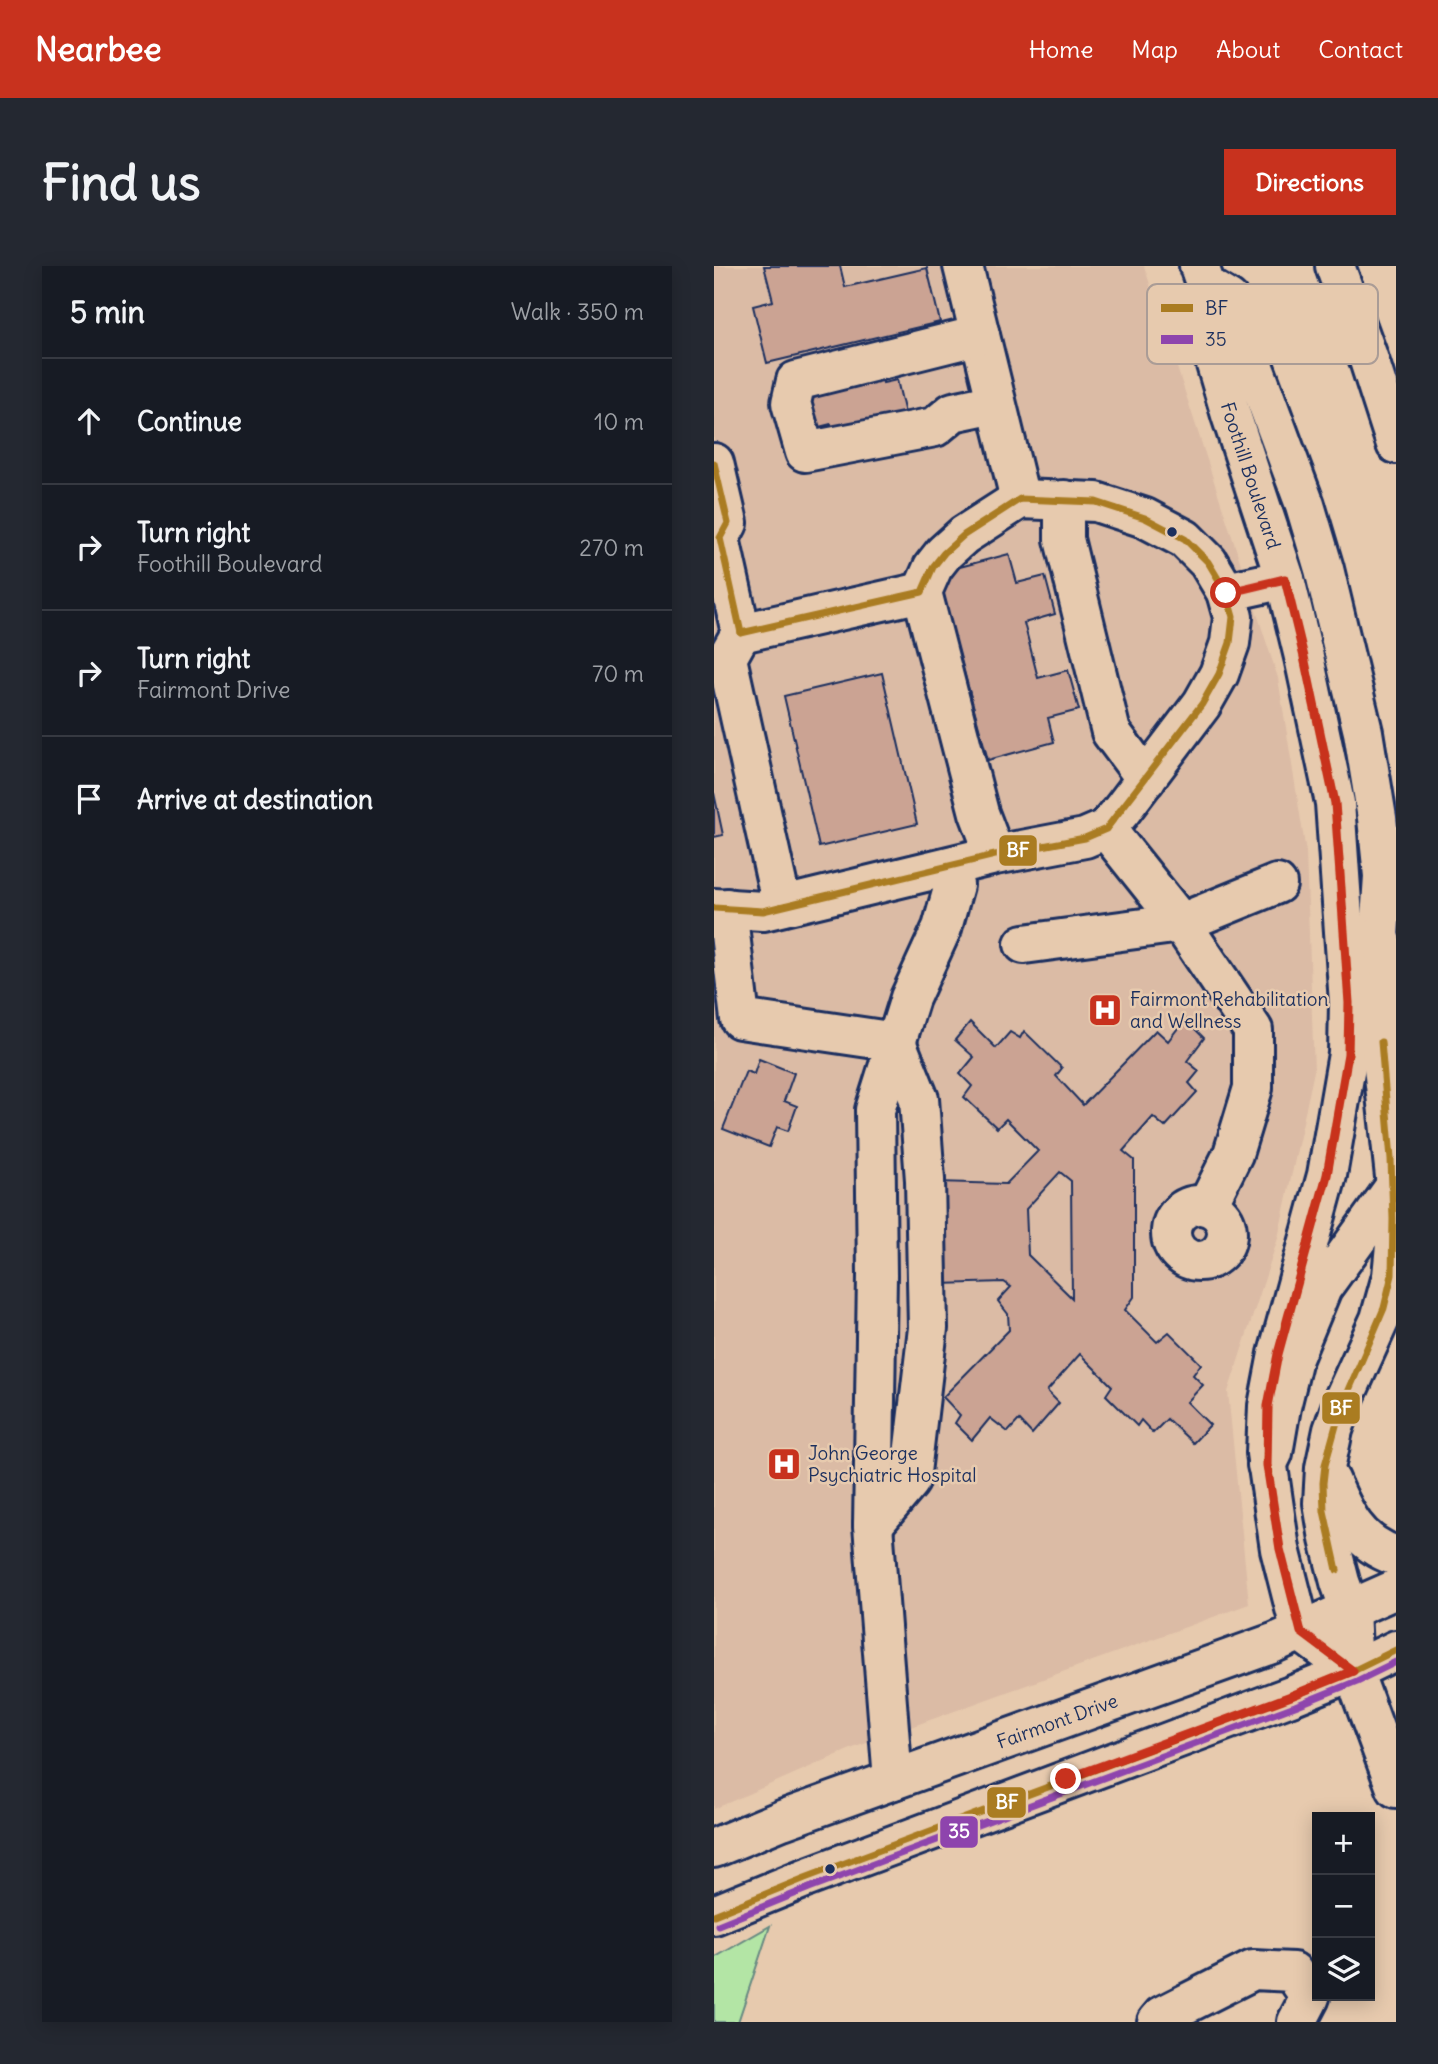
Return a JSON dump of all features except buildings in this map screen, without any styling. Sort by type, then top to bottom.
[{"type":"main road","points":[[963,266],[1020,499]]},
{"type":"main road","points":[[1335,266],[1342,284]]},
{"type":"main road","points":[[980,335],[796,381],[791,403],[805,452],[935,427],[953,412],[996,403]]},
{"type":"main road","name":"Foothill Boulevard","points":[[1216,364],[1285,579],[1335,803],[1349,1003],[1348,1054],[1327,1175],[1278,1354],[1268,1406],[1267,1465],[1280,1549],[1301,1632]]},
{"type":"main road","name":"Foothill Boulevard","points":[[1253,364],[1305,505],[1324,569],[1363,732],[1383,876],[1379,936],[1379,1031],[1396,1186],[1396,1235],[1392,1276],[1380,1319],[1337,1419],[1325,1468],[1323,1503],[1329,1539],[1350,1610],[1353,1671],[1396,1788]]},
{"type":"main road","points":[[1370,364],[1396,444]]},
{"type":"main road","points":[[714,463],[728,523],[717,539],[741,633],[727,658],[782,906]]},
{"type":"main road","points":[[896,1042],[740,1019],[720,908],[763,911],[995,855],[1085,838],[1106,829],[1202,704],[1219,674],[1230,643],[1233,617],[1226,593],[1208,562],[1185,540],[1145,518],[1096,502],[1020,499],[964,535],[933,567],[922,592],[979,813],[995,855]]},
{"type":"main road","points":[[1065,500],[1064,539],[1111,732],[1146,779]]},
{"type":"main road","points":[[1226,593],[1324,569]]},
{"type":"main road","points":[[741,633],[922,592]]},
{"type":"main road","points":[[1106,829],[1181,923],[1253,1030],[1253,1088],[1233,1154],[1207,1206]]},
{"type":"main road","points":[[893,1780],[873,1525],[877,1275],[875,1110],[910,998],[942,928],[954,885],[949,867]]},
{"type":"main road","points":[[1024,943],[1181,923],[1277,884]]},
{"type":"main road","points":[[1379,936],[1389,967],[1396,975]]},
{"type":"main road","points":[[873,1525],[910,1480],[928,1328],[925,1180],[919,1099],[896,1042]]},
{"type":"main road","points":[[1267,1465],[1273,1453],[1293,1358],[1322,1288],[1396,1186]]},
{"type":"main road","points":[[1325,1468],[1345,1514],[1363,1537],[1381,1551],[1396,1556]]},
{"type":"main road","name":"Fairmont Drive","points":[[714,1848],[782,1820],[1301,1632],[1396,1589]]},
{"type":"main road","points":[[1301,1632],[1353,1671]]},
{"type":"main road","points":[[714,1915],[805,1878],[1291,1696],[1396,1650]]},
{"type":"main road","points":[[1157,2022],[1162,2016],[1254,1970],[1293,1972],[1310,1997],[1297,2022]]},
{"type":"shaded area","name":"Fairmont Rehabilitation and Wellness","points":[[714,266],[1144,266],[1150,284],[1147,284],[1147,364],[1176,364],[1278,678],[1306,852],[1314,1071],[1278,1238],[1228,1392],[1249,1604],[853,1748],[714,1809]]},
{"type":"green space","points":[[770,1926],[738,2022],[714,2022],[714,1958]]},
{"type":"transit line","name":"BF","points":[[714,463],[728,523],[720,538],[741,633]]},
{"type":"transit line","name":"BF","points":[[714,908],[763,911],[995,855],[1085,838],[1106,829],[1202,704],[1219,674],[1230,643],[1233,617],[1226,592],[1208,562],[1185,539],[1145,518],[1096,502],[1020,499],[964,535],[944,553],[933,567],[922,592],[741,633]]},
{"type":"transit line","name":"BF","points":[[1285,579],[1335,803],[1349,1003],[1348,1054],[1327,1175],[1278,1354],[1268,1406],[1267,1465],[1280,1549],[1301,1632],[1353,1671]]},
{"type":"transit line","name":"BF","points":[[1337,1570],[1324,1511],[1325,1465],[1340,1411],[1384,1308],[1392,1275],[1391,1159],[1381,1042]]},
{"type":"transit line","name":"BF","points":[[714,1915],[805,1878],[1291,1696],[1396,1650]]},
{"type":"transit line","name":"35","points":[[718,1925],[809,1888],[1295,1706],[1396,1662]]},
{"type":"place","name":"Fairmont Rehabilitation and Wellness","points":[[1105,1010]]},
{"type":"place","name":"John George Psychiatric Hospital","points":[[784,1464]]},
{"type":"route","points":[[1066,1779],[1353,1671],[1301,1632],[1279,1547],[1266,1452],[1268,1406],[1278,1354],[1327,1175],[1348,1054],[1349,1003],[1335,803],[1285,579],[1226,593]]}]
